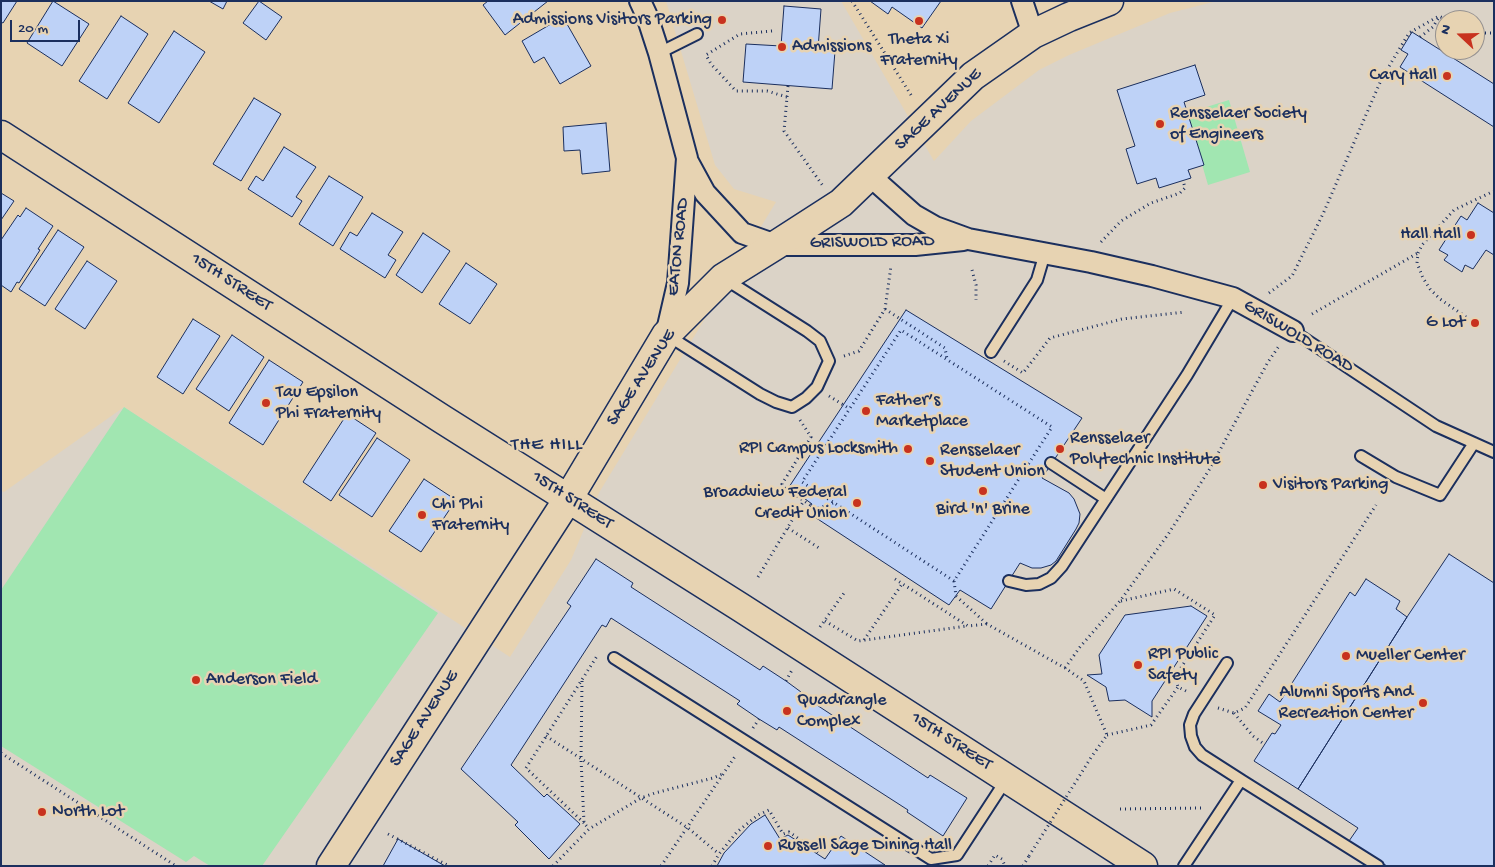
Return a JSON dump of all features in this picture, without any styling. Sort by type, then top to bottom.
[{"type":"street","name":"EATON ROAD","points":[[640,1],[659,53],[687,158],[705,193],[742,233],[776,246]]},
{"type":"street","points":[[1022,1],[1033,34]]},
{"type":"street","name":"SAGE AVENUE","points":[[331,866],[568,499],[666,335],[722,278],[776,246],[841,203],[973,76],[1033,34],[1069,16],[1109,1]]},
{"type":"street","name":"15TH STREET","points":[[1,135],[1143,866]]},
{"type":"street","name":"EATON ROAD","points":[[666,335],[678,284],[687,158]]},
{"type":"street","name":"GRISWOLD ROAD","points":[[869,175],[914,214],[935,227],[968,240],[1091,262],[1152,276],[1241,303],[1287,337]]},
{"type":"street","name":"GRISWOLD ROAD","points":[[776,246],[915,245],[968,240]]},
{"type":"lane","points":[[659,53],[697,34]]},
{"type":"lane","points":[[991,352],[1037,280],[1045,253]]},
{"type":"lane","points":[[666,335],[776,402],[792,407],[806,398],[817,386],[829,361],[820,342],[807,331],[722,278]]},
{"type":"lane","points":[[1009,581],[1026,585],[1039,584],[1051,578],[1077,544],[1187,375],[1241,303]]},
{"type":"lane","name":"GRISWOLD ROAD","points":[[1287,337],[1436,426],[1494,452]]},
{"type":"lane","points":[[1361,456],[1396,477],[1440,495],[1474,444]]},
{"type":"lane","points":[[1051,463],[1106,499]]},
{"type":"lane","points":[[614,658],[931,859],[957,855],[1008,778]]},
{"type":"lane","points":[[1227,664],[1194,714],[1190,725],[1195,747],[1202,755],[1378,866]]},
{"type":"lane","points":[[1184,866],[1241,780]]},
{"type":"path","points":[[852,1],[911,94]]},
{"type":"path","points":[[1241,303],[1292,276],[1323,214],[1382,78],[1409,33],[1435,18]]},
{"type":"path","points":[[1420,37],[1435,23]]},
{"type":"path","points":[[772,31],[740,34],[706,55],[710,64],[736,91],[767,91],[787,97]]},
{"type":"path","points":[[788,86],[784,130],[825,188]]},
{"type":"path","points":[[1091,262],[1098,246],[1121,221],[1151,203],[1180,193],[1185,188],[1183,180]]},
{"type":"path","points":[[1466,317],[1440,299],[1430,289],[1417,263],[1418,252],[1422,245],[1454,210],[1494,191]]},
{"type":"path","points":[[1312,314],[1418,252]]},
{"type":"path","points":[[859,352],[884,309],[891,269]]},
{"type":"path","points":[[972,270],[976,285],[976,300]]},
{"type":"path","points":[[884,309],[945,348],[947,359]]},
{"type":"path","points":[[991,352],[1023,373],[1050,338],[1122,319],[1185,312]]},
{"type":"path","points":[[954,580],[802,482],[901,330],[1052,427],[954,580],[956,596],[987,624],[1084,680],[1107,735]]},
{"type":"path","points":[[1065,668],[1080,647],[1120,601],[1169,533],[1209,470],[1268,362],[1287,337]]},
{"type":"path","points":[[826,394],[850,409]]},
{"type":"path","points":[[792,407],[811,437],[782,484],[816,509],[834,503]]},
{"type":"path","points":[[758,577],[804,502]]},
{"type":"path","points":[[1234,713],[1245,708],[1254,695],[1376,505]]},
{"type":"path","points":[[788,528],[819,548]]},
{"type":"path","points":[[895,580],[968,626]]},
{"type":"path","points":[[864,640],[902,584]]},
{"type":"path","points":[[1120,601],[1174,589],[1215,615],[1175,677],[1178,687],[1192,694]]},
{"type":"path","points":[[820,627],[844,593]]},
{"type":"path","points":[[825,621],[858,641],[987,624]]},
{"type":"path","points":[[589,829],[526,768],[600,650],[614,658]]},
{"type":"path","points":[[786,681],[793,670]]},
{"type":"path","points":[[582,680],[581,759],[584,823]]},
{"type":"path","points":[[1023,866],[1107,735],[1151,725],[1178,687]]},
{"type":"path","points":[[1213,706],[1234,713],[1253,736],[1264,744]]},
{"type":"path","points":[[546,736],[688,828],[719,854]]},
{"type":"path","points":[[661,866],[744,742]]},
{"type":"path","points":[[1,753],[176,866]]},
{"type":"path","points":[[554,866],[589,829],[641,798],[713,778],[724,773]]},
{"type":"path","points":[[1120,809],[1223,807]]},
{"type":"path","points":[[712,866],[737,832],[758,815],[768,810],[783,834],[789,832],[821,854]]},
{"type":"path","points":[[388,834],[449,866]]},
{"type":"path","points":[[988,866],[995,855],[1002,859],[1005,866]]},
{"type":"shaded area","name":"Rensselaer Polytechnic Institute","points":[[666,1],[841,1],[934,161],[971,121],[1039,70],[1069,55],[1170,13],[1217,1],[1494,1],[1494,866],[1,866],[1,491],[4,492],[124,407],[510,657],[571,560],[600,491],[776,202],[734,189],[715,165]]},
{"type":"green space","points":[[1229,100],[1250,172],[1208,185],[1187,113]]},
{"type":"green space","name":"Anderson Field","points":[[124,407],[438,613],[262,866],[210,866],[194,856],[186,862],[1,746],[1,590]]},
{"type":"building","points":[[1,1],[17,1],[3,23],[1,22]]},
{"type":"building","points":[[53,1],[89,24],[62,66],[27,43]]},
{"type":"building","points":[[209,1],[227,1],[223,9]]},
{"type":"building","points":[[259,1],[282,17],[266,40],[243,23]]},
{"type":"building","points":[[488,1],[548,1],[505,35],[483,5]]},
{"type":"building","name":"Theta Xi Fraternity","points":[[870,1],[941,1],[922,28],[892,7],[888,14]]},
{"type":"building","name":"Admissions","points":[[784,6],[821,9],[818,49],[835,51],[832,89],[743,82],[746,44],[781,46]]},
{"type":"building","points":[[121,16],[148,34],[107,99],[79,81]]},
{"type":"building","points":[[563,17],[591,66],[560,84],[544,57],[534,63],[522,41]]},
{"type":"building","points":[[174,31],[205,52],[159,123],[128,103]]},
{"type":"building","name":"Cary Hall","points":[[1412,32],[1435,47],[1435,60],[1456,60],[1494,84],[1494,127],[1400,67],[1408,54],[1401,50]]},
{"type":"building","name":"Rensselaer Society of Engineers","points":[[1195,65],[1205,95],[1184,102],[1204,165],[1188,170],[1191,178],[1159,188],[1156,178],[1137,184],[1126,149],[1135,146],[1117,90]]},
{"type":"building","points":[[254,98],[281,114],[241,181],[213,164]]},
{"type":"building","points":[[606,123],[610,171],[582,174],[580,150],[564,151],[563,127]]},
{"type":"building","points":[[284,147],[316,167],[296,197],[302,201],[292,217],[248,189],[256,176],[263,181]]},
{"type":"building","points":[[329,176],[363,197],[333,246],[299,224]]},
{"type":"building","points":[[1,193],[14,201],[1,220]]},
{"type":"building","name":"Hall Hall","points":[[1478,203],[1494,213],[1494,255],[1486,250],[1473,269],[1465,265],[1462,272],[1444,260],[1448,255],[1439,250],[1461,216],[1467,220]]},
{"type":"building","points":[[26,208],[53,226],[19,283],[17,282],[11,292],[1,285],[1,240],[18,215],[20,217]]},
{"type":"building","points":[[372,213],[403,232],[388,255],[396,260],[385,278],[340,249],[350,232],[357,236]]},
{"type":"building","points":[[58,230],[84,247],[45,306],[19,289]]},
{"type":"building","points":[[423,233],[450,251],[422,293],[396,275]]},
{"type":"building","points":[[87,261],[117,281],[85,329],[55,309]]},
{"type":"building","points":[[466,263],[497,284],[470,324],[439,304]]},
{"type":"building","name":"Rensselaer Student Union","points":[[906,310],[1082,418],[1042,478],[1069,493],[1074,499],[1080,514],[1079,523],[1056,561],[1051,565],[1032,568],[1020,563],[991,609],[960,590],[949,605],[807,512],[812,504],[789,487]]},
{"type":"building","points":[[193,319],[220,336],[183,394],[157,377]]},
{"type":"building","points":[[232,335],[264,357],[229,411],[196,389]]},
{"type":"building","name":"Tau Epsilon Phi Fraternity","points":[[269,360],[303,382],[263,445],[229,423]]},
{"type":"building","points":[[347,414],[376,433],[331,501],[303,482]]},
{"type":"building","points":[[377,438],[410,460],[372,517],[339,495]]},
{"type":"building","name":"Chi Phi Fraternity","points":[[424,479],[456,500],[421,552],[389,531]]},
{"type":"building","name":"Alumni Sports And Recreation Center","points":[[1449,554],[1494,583],[1494,866],[1387,866],[1349,841],[1358,828],[1298,789]]},
{"type":"building","name":"Quadrangle Complex","points":[[596,559],[633,583],[631,587],[760,670],[763,666],[801,692],[800,694],[928,778],[930,775],[967,798],[943,836],[907,812],[908,810],[779,727],[777,730],[759,719],[737,704],[740,701],[611,618],[606,627],[602,625],[511,765],[544,797],[547,794],[580,824],[549,859],[515,825],[518,822],[461,769],[571,606],[567,603]]},
{"type":"building","name":"Mueller Center","points":[[1366,579],[1400,601],[1396,609],[1407,617],[1298,789],[1254,761],[1272,733],[1275,734],[1281,725],[1258,711],[1269,694],[1280,702],[1350,592],[1355,596]]},
{"type":"building","name":"RPI Public Safety","points":[[1191,606],[1207,616],[1152,701],[1152,717],[1125,700],[1109,701],[1106,687],[1087,675],[1102,674],[1099,655],[1125,615]]},
{"type":"building","name":"Russell Sage Dining Hall","points":[[765,815],[780,839],[788,835],[825,859],[841,836],[885,865],[717,866],[724,853],[751,824]]},
{"type":"building","points":[[398,839],[445,866],[383,866]]},
{"type":"place","name":"Admissions Visitors Parking","points":[[722,20]]},
{"type":"place","name":"Theta Xi Fraternity","points":[[919,21]]},
{"type":"place","name":"Admissions","points":[[782,47]]},
{"type":"place","name":"Cary Hall","points":[[1447,76]]},
{"type":"place","name":"Rensselaer Society of Engineers","points":[[1160,124]]},
{"type":"place","name":"Hall Hall","points":[[1471,235]]},
{"type":"place","name":"G Lot","points":[[1475,323]]},
{"type":"place","name":"Tau Epsilon Phi Fraternity","points":[[266,403]]},
{"type":"place","name":"Father’s Marketplace","points":[[866,411]]},
{"type":"place","name":"RPI Campus Locksmith","points":[[908,449]]},
{"type":"place","name":"Rensselaer Polytechnic Institute","points":[[1060,449]]},
{"type":"place","name":"Rensselaer Student Union","points":[[930,461]]},
{"type":"place","name":"Visitors Parking","points":[[1263,485]]},
{"type":"place","name":"Bird 'n' Brine","points":[[983,491]]},
{"type":"place","name":"Broadview Federal Credit Union","points":[[857,503]]},
{"type":"place","name":"Chi Phi Fraternity","points":[[422,515]]},
{"type":"place","name":"Mueller Center","points":[[1346,656]]},
{"type":"place","name":"RPI Public Safety","points":[[1138,665]]},
{"type":"place","name":"Anderson Field","points":[[196,680]]},
{"type":"place","name":"Alumni Sports And Recreation Center","points":[[1423,703]]},
{"type":"place","name":"Quadrangle Complex","points":[[787,711]]},
{"type":"place","name":"North Lot","points":[[42,812]]},
{"type":"place","name":"Russell Sage Dining Hall","points":[[768,846]]},
{"type":"district","name":"THE HILL","points":[[547,446]]}]
